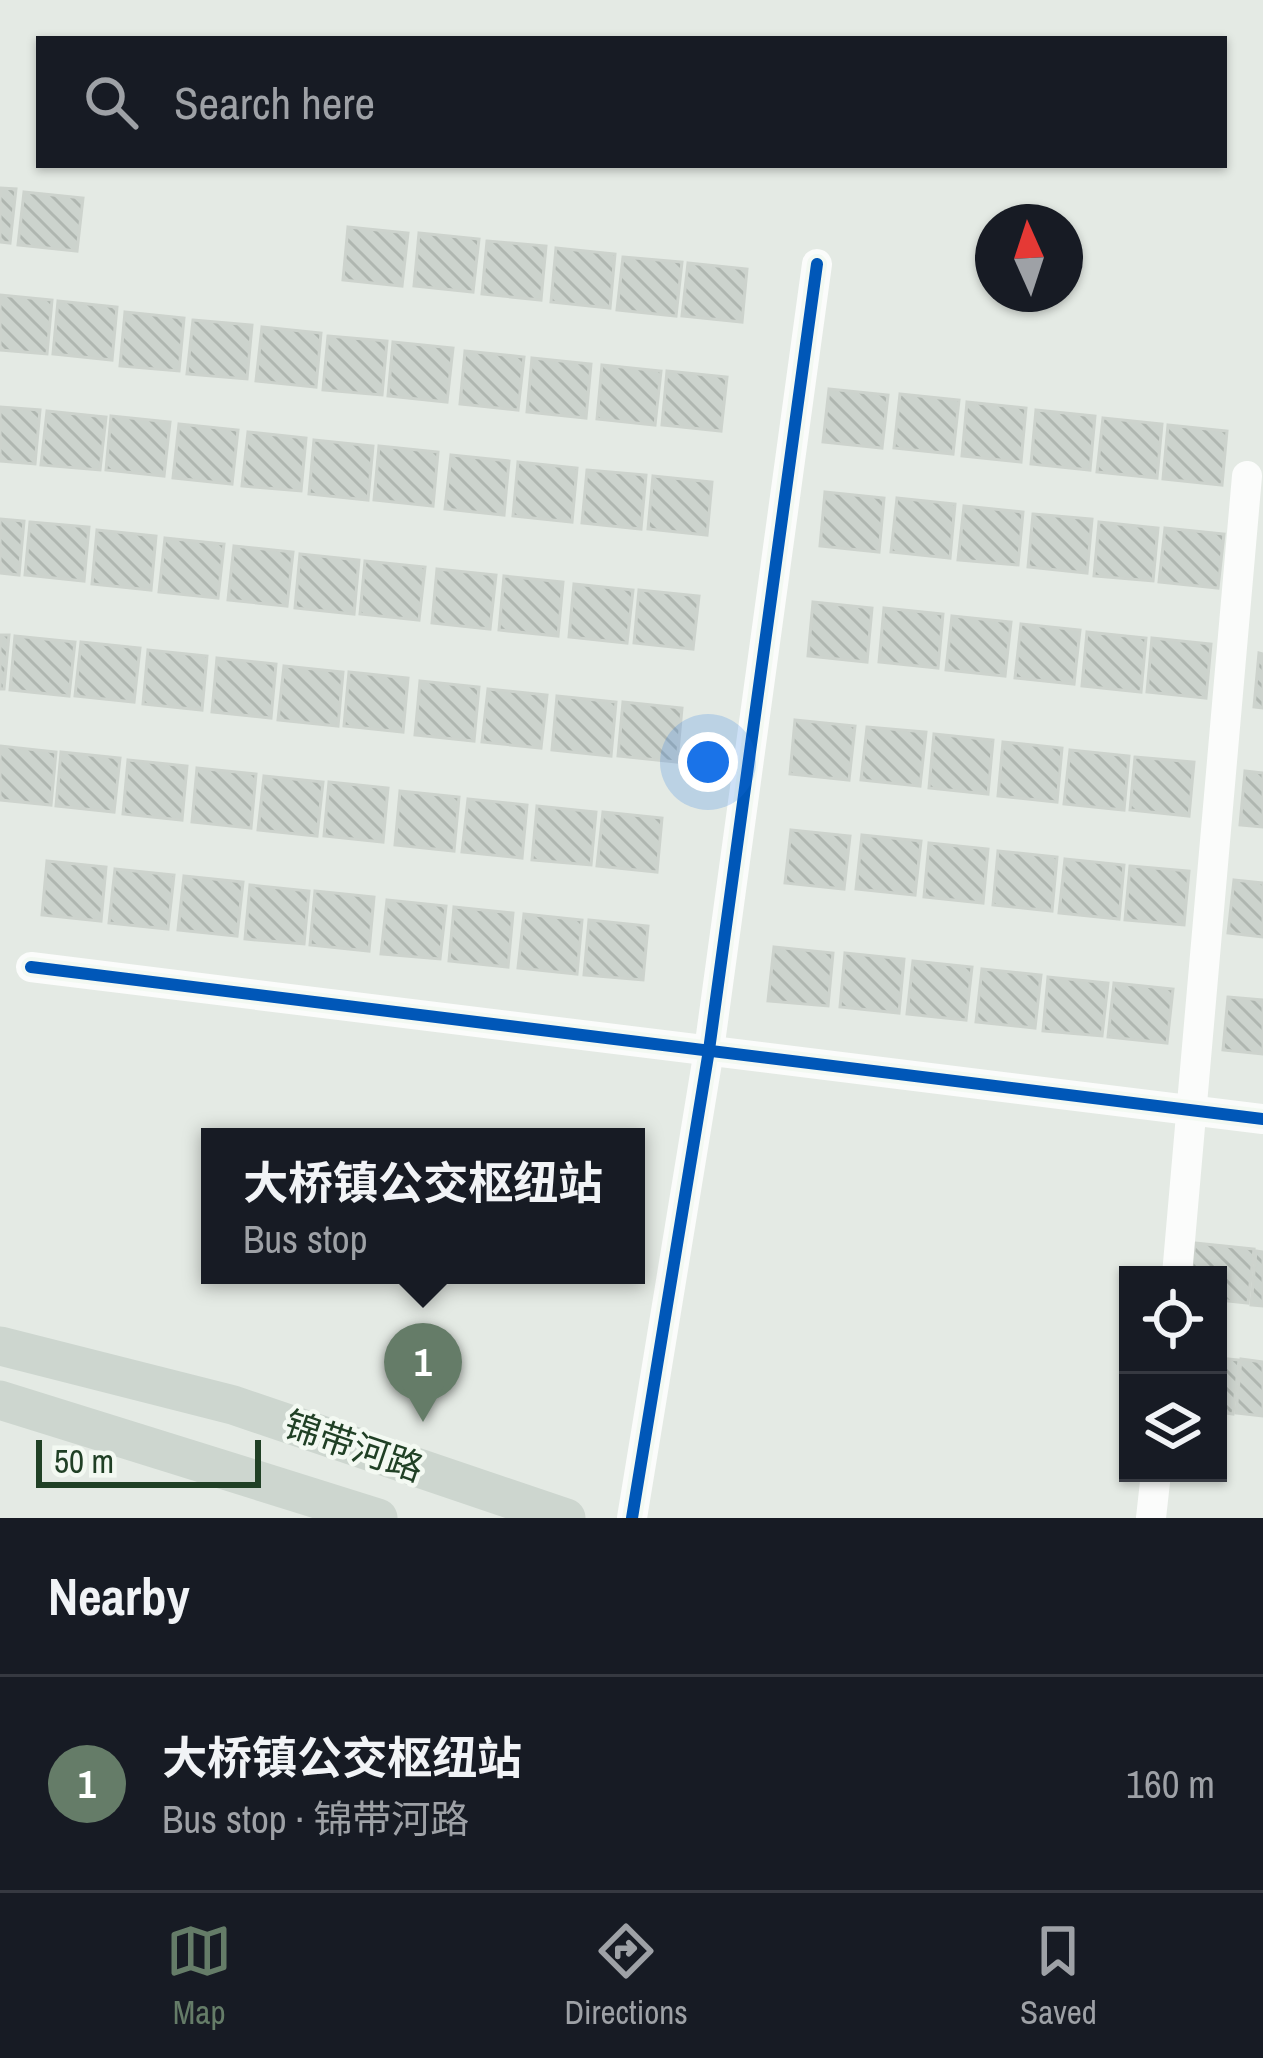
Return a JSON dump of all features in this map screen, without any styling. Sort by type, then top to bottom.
[{"type":"main road","name":"锦带河路","points":[[0,1346],[233,1405],[566,1518]]},
{"type":"main road","name":"锦带河路","points":[[0,1400],[378,1518]]},
{"type":"street","points":[[632,1518],[710,1050],[817,264]]},
{"type":"street","points":[[1178,1266],[1247,476]]},
{"type":"street","points":[[31,967],[1263,1119]]},
{"type":"street","points":[[1151,1518],[1155,1482]]},
{"type":"building","points":[[0,188],[16,189],[10,243],[0,242]]},
{"type":"building","points":[[24,192],[83,198],[77,251],[18,245]]},
{"type":"building","points":[[348,227],[408,233],[402,286],[343,280]]},
{"type":"building","points":[[419,233],[479,239],[473,292],[414,286]]},
{"type":"building","points":[[487,241],[546,246],[541,300],[482,294]]},
{"type":"building","points":[[556,248],[615,254],[610,308],[551,302]]},
{"type":"building","points":[[623,257],[682,262],[676,316],[617,310]]},
{"type":"building","points":[[688,263],[747,269],[742,322],[682,316]]},
{"type":"building","points":[[0,295],[52,300],[47,354],[0,350]]},
{"type":"building","points":[[58,301],[117,307],[112,360],[53,354]]},
{"type":"building","points":[[125,312],[184,318],[179,371],[120,366]]},
{"type":"building","points":[[193,320],[252,325],[247,379],[187,374]]},
{"type":"building","points":[[262,327],[321,333],[316,387],[256,381]]},
{"type":"building","points":[[328,336],[387,341],[382,395],[323,390]]},
{"type":"building","points":[[393,342],[453,348],[447,402],[388,396]]},
{"type":"building","points":[[465,351],[524,357],[518,410],[460,404]]},
{"type":"building","points":[[532,358],[591,364],[586,418],[527,412]]},
{"type":"building","points":[[602,365],[661,371],[655,425],[597,419]]},
{"type":"building","points":[[667,371],[727,377],[721,431],[662,425]]},
{"type":"building","points":[[829,389],[888,395],[882,448],[823,442]]},
{"type":"building","points":[[900,394],[959,400],[953,454],[894,448]]},
{"type":"building","points":[[967,402],[1026,408],[1021,462],[962,456]]},
{"type":"building","points":[[0,407],[40,410],[35,464],[0,461]]},
{"type":"building","points":[[1036,410],[1095,416],[1090,470],[1031,464]]},
{"type":"building","points":[[47,411],[106,417],[100,470],[41,465]]},
{"type":"building","points":[[111,416],[170,422],[164,476],[106,470]]},
{"type":"building","points":[[1103,418],[1162,424],[1157,478],[1097,472]]},
{"type":"building","points":[[179,424],[238,430],[232,484],[173,478]]},
{"type":"building","points":[[1168,425],[1227,431],[1222,485],[1163,479]]},
{"type":"building","points":[[248,432],[306,438],[301,491],[242,486]]},
{"type":"building","points":[[314,440],[373,446],[368,500],[309,494]]},
{"type":"building","points":[[379,446],[438,452],[433,506],[374,500]]},
{"type":"building","points":[[451,455],[509,461],[504,515],[445,509]]},
{"type":"building","points":[[518,462],[577,468],[572,522],[513,516]]},
{"type":"building","points":[[587,470],[646,475],[641,529],[582,523]]},
{"type":"building","points":[[653,476],[712,482],[707,535],[648,529]]},
{"type":"building","points":[[825,492],[884,498],[879,552],[820,546]]},
{"type":"building","points":[[897,498],[955,504],[950,558],[891,552]]},
{"type":"building","points":[[964,506],[1023,512],[1018,565],[958,560]]},
{"type":"building","points":[[1033,514],[1092,519],[1087,573],[1028,567]]},
{"type":"building","points":[[0,519],[24,521],[19,575],[0,573]]},
{"type":"building","points":[[30,522],[89,527],[84,581],[25,575]]},
{"type":"building","points":[[1099,522],[1158,528],[1153,581],[1094,576]]},
{"type":"building","points":[[1165,528],[1224,534],[1218,588],[1159,582]]},
{"type":"building","points":[[97,530],[156,536],[151,590],[92,584]]},
{"type":"building","points":[[165,538],[224,544],[218,598],[159,592]]},
{"type":"building","points":[[234,546],[293,552],[287,606],[228,600]]},
{"type":"building","points":[[300,554],[359,560],[354,614],[295,608]]},
{"type":"building","points":[[365,561],[425,567],[419,620],[360,614]]},
{"type":"building","points":[[437,569],[496,575],[490,629],[432,623]]},
{"type":"building","points":[[504,576],[563,582],[558,636],[499,630]]},
{"type":"building","points":[[574,584],[633,590],[627,643],[569,637]]},
{"type":"building","points":[[639,590],[699,596],[693,649],[634,643]]},
{"type":"building","points":[[813,602],[872,608],[867,662],[808,656]]},
{"type":"building","points":[[884,608],[943,614],[938,668],[879,662]]},
{"type":"building","points":[[952,616],[1011,622],[1005,676],[946,670]]},
{"type":"building","points":[[1021,624],[1080,630],[1074,684],[1015,678]]},
{"type":"building","points":[[1087,632],[1146,638],[1141,692],[1082,686]]},
{"type":"building","points":[[0,635],[9,635],[4,689],[0,689]]},
{"type":"building","points":[[15,636],[75,642],[69,696],[10,690]]},
{"type":"building","points":[[1152,638],[1211,644],[1206,698],[1147,692]]},
{"type":"building","points":[[81,642],[140,648],[134,702],[75,696]]},
{"type":"building","points":[[148,650],[207,656],[202,710],[143,704]]},
{"type":"building","points":[[1259,653],[1263,654],[1263,708],[1254,707]]},
{"type":"building","points":[[217,658],[276,664],[271,718],[212,712]]},
{"type":"building","points":[[284,666],[343,672],[338,726],[278,720]]},
{"type":"building","points":[[349,672],[408,678],[403,732],[344,726]]},
{"type":"building","points":[[420,681],[479,687],[474,741],[415,735]]},
{"type":"building","points":[[488,689],[547,695],[541,748],[482,742]]},
{"type":"building","points":[[557,696],[616,702],[611,756],[552,750]]},
{"type":"building","points":[[623,702],[682,708],[677,762],[618,756]]},
{"type":"building","points":[[795,720],[855,726],[849,780],[790,774]]},
{"type":"building","points":[[867,727],[926,732],[920,786],[861,780]]},
{"type":"building","points":[[934,734],[993,740],[988,794],[929,788]]},
{"type":"building","points":[[1003,742],[1062,748],[1057,802],[998,796]]},
{"type":"building","points":[[0,746],[56,752],[51,805],[0,800]]},
{"type":"building","points":[[1070,750],[1129,756],[1124,810],[1064,804]]},
{"type":"building","points":[[61,752],[120,758],[114,812],[56,806]]},
{"type":"building","points":[[1135,757],[1194,762],[1189,816],[1130,810]]},
{"type":"building","points":[[128,760],[187,766],[182,820],[123,814]]},
{"type":"building","points":[[197,768],[256,774],[251,828],[192,822]]},
{"type":"building","points":[[1245,771],[1263,773],[1263,827],[1240,825]]},
{"type":"building","points":[[264,776],[323,782],[317,836],[258,830]]},
{"type":"building","points":[[329,782],[388,788],[383,842],[324,836]]},
{"type":"building","points":[[400,791],[459,797],[454,851],[395,845]]},
{"type":"building","points":[[468,799],[527,805],[522,858],[462,852]]},
{"type":"building","points":[[537,806],[596,812],[591,865],[532,860]]},
{"type":"building","points":[[603,812],[662,818],[657,872],[597,866]]},
{"type":"building","points":[[791,830],[850,836],[844,889],[785,883]]},
{"type":"building","points":[[862,835],[921,841],[915,895],[856,889]]},
{"type":"building","points":[[929,843],[988,849],[983,903],[924,897]]},
{"type":"building","points":[[998,851],[1057,857],[1052,911],[993,905]]},
{"type":"building","points":[[1065,859],[1124,865],[1119,919],[1059,913]]},
{"type":"building","points":[[47,861],[106,867],[101,921],[42,915]]},
{"type":"building","points":[[1130,866],[1189,871],[1184,925],[1125,920]]},
{"type":"building","points":[[115,869],[174,875],[168,929],[109,923]]},
{"type":"building","points":[[184,876],[243,882],[237,936],[178,930]]},
{"type":"building","points":[[1234,880],[1263,883],[1263,937],[1228,933]]},
{"type":"building","points":[[250,885],[309,891],[304,944],[245,939]]},
{"type":"building","points":[[315,891],[374,897],[369,951],[310,945]]},
{"type":"building","points":[[387,900],[446,906],[440,959],[381,954]]},
{"type":"building","points":[[454,907],[513,913],[508,967],[449,961]]},
{"type":"building","points":[[524,914],[582,920],[577,974],[518,968]]},
{"type":"building","points":[[589,920],[648,926],[643,980],[584,975]]},
{"type":"building","points":[[774,947],[833,953],[828,1006],[768,1001]]},
{"type":"building","points":[[845,953],[904,959],[899,1013],[840,1007]]},
{"type":"building","points":[[913,961],[972,967],[966,1020],[907,1014]]},
{"type":"building","points":[[982,969],[1041,975],[1035,1028],[976,1022]]},
{"type":"building","points":[[1048,977],[1108,983],[1102,1036],[1043,1031]]},
{"type":"building","points":[[1114,983],[1173,989],[1167,1043],[1108,1037]]},
{"type":"building","points":[[1228,997],[1263,1000],[1263,1054],[1223,1050]]},
{"type":"building","points":[[1195,1243],[1254,1249],[1248,1303],[1227,1301],[1227,1266],[1192,1266]]},
{"type":"building","points":[[1256,1251],[1263,1252],[1263,1306],[1251,1305]]},
{"type":"building","points":[[1227,1359],[1239,1360],[1233,1414],[1227,1413]]},
{"type":"building","points":[[1241,1359],[1263,1362],[1263,1416],[1236,1413]]},
{"type":"cycle path","points":[[632,1518],[709,1050],[817,264]]},
{"type":"cycle path","points":[[31,967],[1263,1119]]},
{"type":"place","name":"大桥镇公交枢纽站","points":[[423,1422]]}]
